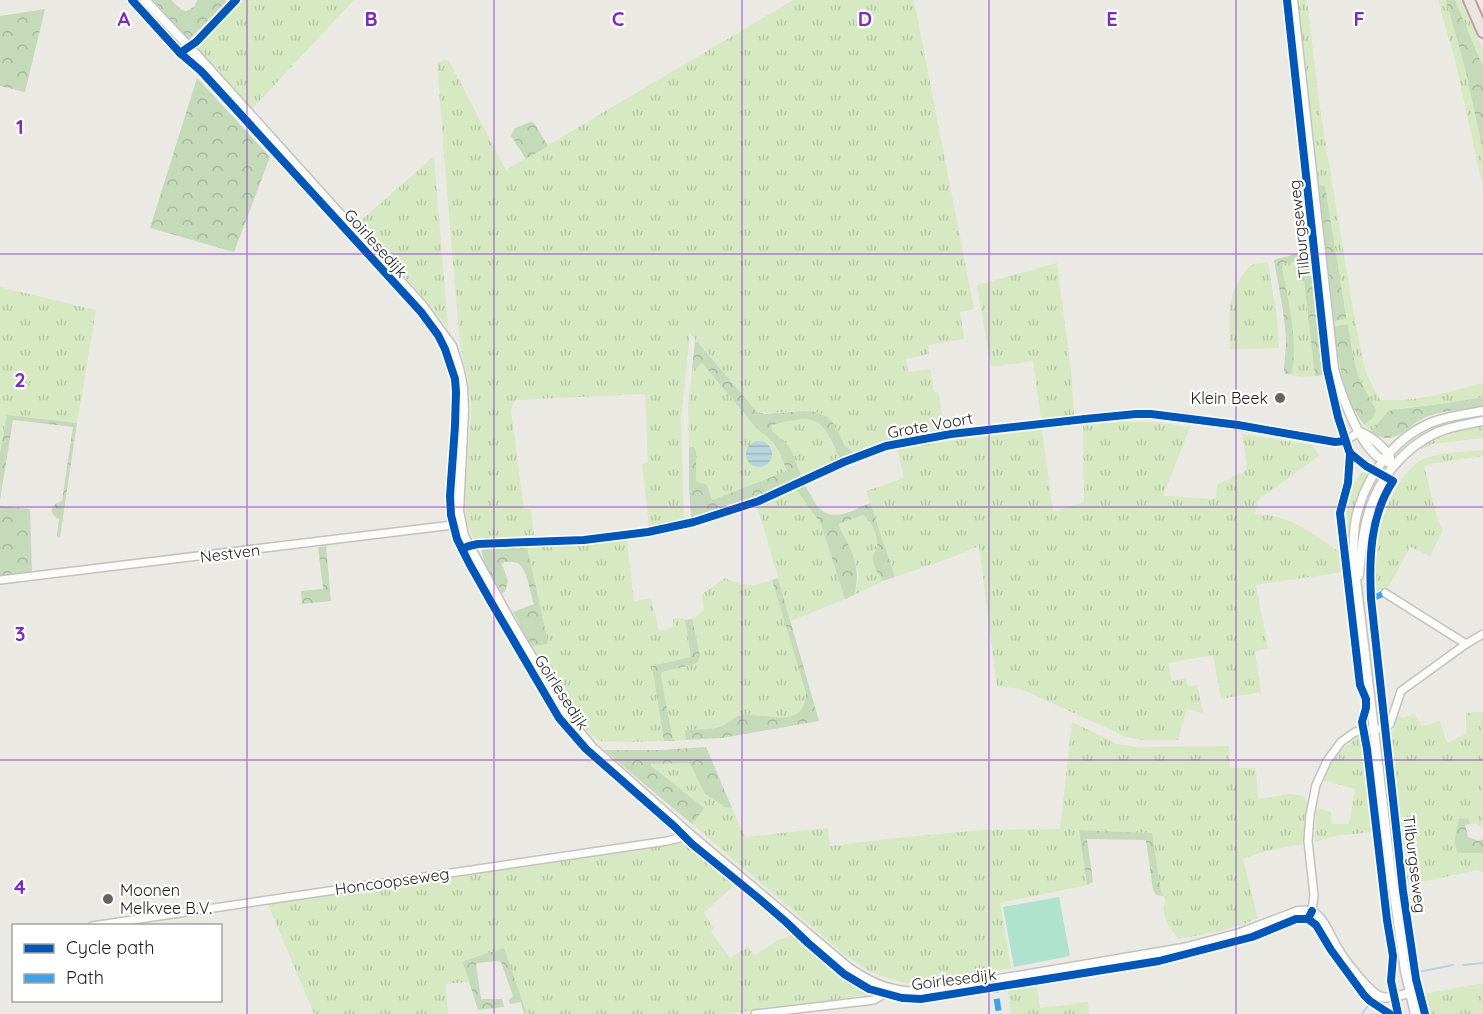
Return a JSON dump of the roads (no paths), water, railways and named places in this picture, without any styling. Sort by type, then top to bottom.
[{"type":"highway","points":[[1469,0],[1483,32]]},
{"type":"street","name":"Goirlesedijk","points":[[145,0],[423,306],[452,346],[463,387],[464,411],[459,494],[464,536],[510,620],[569,719],[593,748],[691,835],[849,968],[870,981],[896,990],[923,992],[1183,948],[1240,933],[1298,911],[1312,911]]},
{"type":"street","points":[[189,46],[196,42],[236,0]]},
{"type":"street","name":"Tilburgseweg","points":[[1293,0],[1334,369],[1339,389],[1359,432]]},
{"type":"street","name":"Tilburgseweg","points":[[1415,1014],[1405,971],[1392,881],[1353,548],[1358,509],[1366,489],[1386,457],[1406,437],[1432,423],[1455,415],[1483,411]]},
{"type":"street","name":"Grote Voort","points":[[469,546],[592,539],[648,532],[694,522],[759,501],[844,462],[886,446],[951,434],[1136,414],[1162,415],[1341,442],[1359,432]]},
{"type":"street","name":"Tilburgseweg","points":[[1358,587],[1361,549],[1368,512],[1375,494],[1394,465],[1415,446],[1437,433],[1483,421]]},
{"type":"street","points":[[1359,432],[1372,437],[1394,465]]},
{"type":"street","name":"Nestven","points":[[0,580],[461,524]]},
{"type":"street","points":[[1385,593],[1466,644]]},
{"type":"street","points":[[1410,993],[1383,998],[1376,995],[1339,952],[1320,917],[1312,911],[1314,895],[1308,841],[1310,814],[1316,785],[1327,761],[1341,742],[1355,732],[1385,728],[1390,724],[1401,691],[1483,634]]},
{"type":"street","name":"Honcoopseweg","points":[[106,924],[667,841],[691,835]]},
{"type":"street","points":[[755,1014],[874,1000],[896,990]]},
{"type":"water","points":[[759,441],[768,445],[772,454],[768,463],[759,467],[750,463],[746,454],[750,445]]},
{"type":"waterway","points":[[1463,965],[1483,963]]},
{"type":"waterway","points":[[1418,972],[1453,965]]},
{"type":"waterway","points":[[1362,1014],[1369,1004]]},
{"type":"place","name":"Klein Beek","points":[[1280,398]]},
{"type":"place","name":"Moonen Melkvee B.V.","points":[[108,899]]}]
